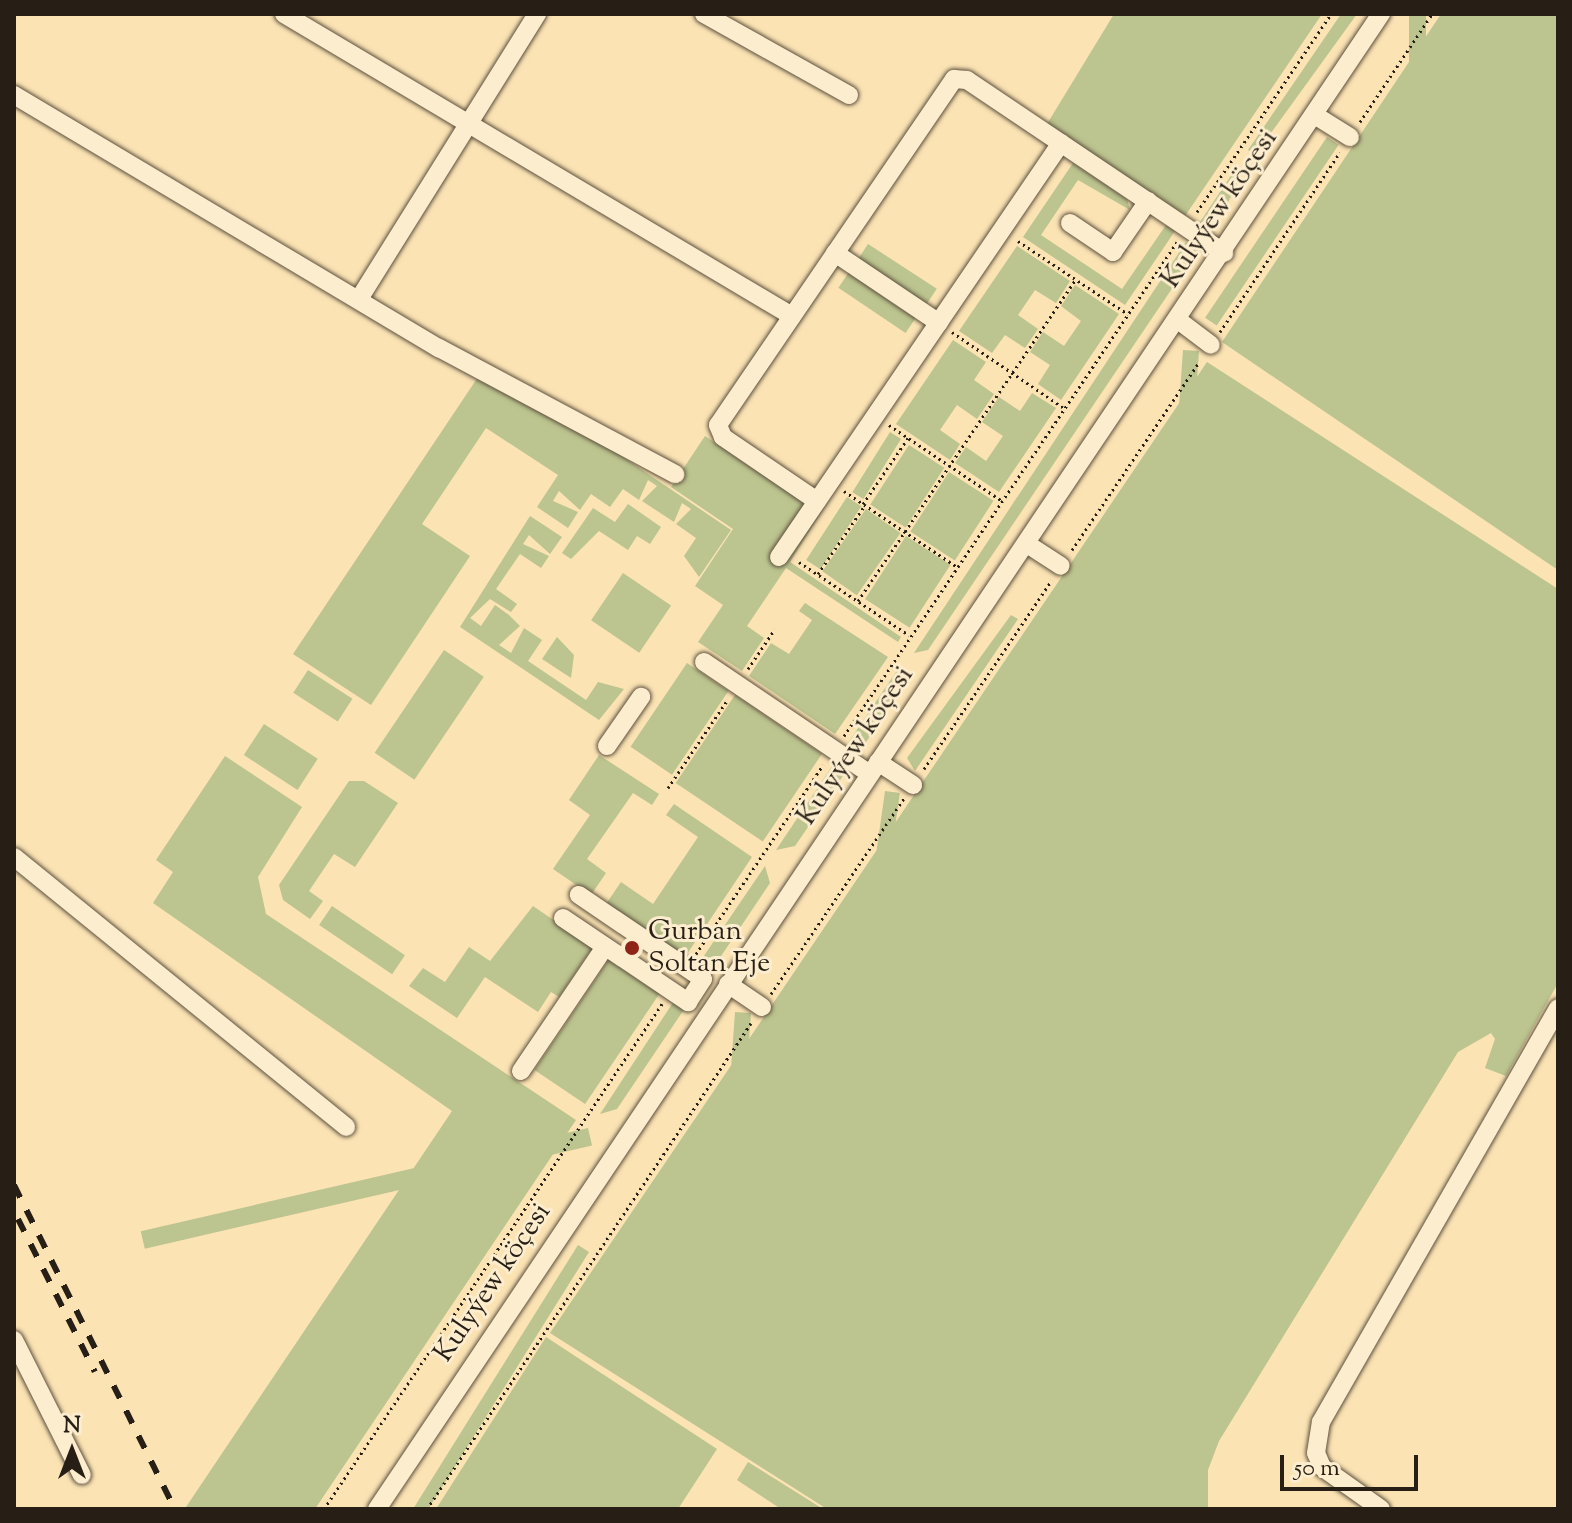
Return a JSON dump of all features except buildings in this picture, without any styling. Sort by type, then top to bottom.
[{"type":"street","points":[[284,14],[792,316]]},
{"type":"street","points":[[359,299],[537,14]]},
{"type":"street","points":[[704,14],[849,95]]},
{"type":"street","name":"Kulyýew köçesi","points":[[377,1509],[715,1003],[1224,253],[1381,14]]},
{"type":"street","points":[[817,501],[718,430],[954,79],[967,80],[1224,253]]},
{"type":"street","points":[[14,95],[359,299],[675,474]]},
{"type":"street","points":[[1316,116],[1350,137]]},
{"type":"street","points":[[788,559],[817,501],[945,328],[1061,143]]},
{"type":"street","points":[[1070,223],[1113,252],[1148,201]]},
{"type":"street","points":[[835,253],[945,328]]},
{"type":"street","points":[[1178,320],[1211,345]]},
{"type":"street","points":[[1027,544],[1061,566]]},
{"type":"street","points":[[704,662],[874,768],[913,785]]},
{"type":"street","points":[[607,746],[641,697]]},
{"type":"street","points":[[14,857],[346,1127]]},
{"type":"street","points":[[563,918],[688,1002],[703,979],[579,895]]},
{"type":"street","points":[[521,1071],[605,947]]},
{"type":"street","points":[[728,984],[762,1007]]},
{"type":"street","points":[[695,990],[715,1003]]},
{"type":"street","points":[[1381,1509],[1322,1467],[1316,1453],[1321,1422],[1558,1008]]},
{"type":"street","points":[[14,1340],[82,1475]]},
{"type":"path","points":[[1192,221],[1331,14]]},
{"type":"path","points":[[427,1509],[1432,14]]},
{"type":"path","points":[[842,739],[1181,237]]},
{"type":"path","points":[[1015,238],[1128,314]]},
{"type":"path","points":[[858,601],[1076,279]]},
{"type":"path","points":[[945,328],[1064,408]]},
{"type":"path","points":[[889,425],[1002,501]]},
{"type":"path","points":[[818,574],[908,438]]},
{"type":"path","points":[[844,491],[957,567]]},
{"type":"path","points":[[788,559],[818,574],[910,636]]},
{"type":"path","points":[[745,674],[775,629]]},
{"type":"path","points":[[668,788],[732,693]]},
{"type":"path","points":[[691,962],[829,758]]},
{"type":"path","points":[[324,1509],[667,996]]},
{"type":"green space","points":[[1114,14],[1322,14],[1185,216],[1047,124]]},
{"type":"green space","points":[[1341,14],[1357,14],[1255,155],[1248,150]]},
{"type":"green space","points":[[1409,14],[1426,14],[1426,139],[1409,139]]},
{"type":"green space","points":[[1441,14],[1558,14],[1558,570],[1222,342]]},
{"type":"green space","points":[[1327,137],[1339,145],[1217,326],[1205,318]]},
{"type":"green space","points":[[1073,163],[1127,199],[1130,210],[1078,180],[1041,235],[1122,289],[1166,225],[1175,231],[1125,305],[1023,237]]},
{"type":"green space","points":[[1232,174],[1239,179],[1215,225],[1198,225]]},
{"type":"green space","points":[[1186,242],[1198,250],[928,650],[914,653]]},
{"type":"green space","points":[[868,244],[937,289],[926,305],[858,260]]},
{"type":"green space","points":[[1017,246],[1070,281],[1056,303],[1035,290],[1018,315],[1038,329],[1025,348],[1005,335],[992,353],[959,331]]},
{"type":"green space","points":[[849,272],[916,317],[906,333],[838,288]]},
{"type":"green space","points":[[1075,285],[1119,314],[1061,400],[1038,384],[1050,365],[1030,352],[1043,332],[1064,346],[1081,321],[1061,306]]},
{"type":"green space","points":[[953,340],[986,362],[974,380],[994,394],[977,419],[957,405],[940,430],[960,444],[950,460],[896,424]]},
{"type":"green space","points":[[1183,350],[1199,351],[1183,585],[1167,583]]},
{"type":"green space","points":[[1207,362],[1558,589],[1558,983],[1506,1076],[1485,1068],[1495,1039],[1491,1033],[1458,1052],[1219,1441],[1208,1470],[1208,1509],[827,1509],[550,1333]]},
{"type":"green space","points":[[478,377],[586,432],[731,530],[699,577],[684,556],[696,538],[676,524],[691,509],[682,503],[674,522],[642,501],[657,486],[648,480],[639,500],[623,489],[610,507],[591,494],[580,510],[559,491],[553,501],[578,512],[568,528],[537,507],[558,475],[486,428],[422,524],[470,556],[371,705],[293,654]]},
{"type":"green space","points":[[1032,393],[1056,408],[999,492],[955,463],[966,447],[986,461],[1003,436],[982,422],[999,397],[1020,411]]},
{"type":"green space","points":[[875,427],[790,562],[901,637],[898,642],[786,568],[747,626],[764,638],[742,671],[698,642],[723,605],[695,586],[733,529],[671,487],[705,436],[806,504]]},
{"type":"green space","points":[[890,432],[901,439],[863,499],[852,492]]},
{"type":"green space","points":[[909,445],[944,468],[906,527],[870,505]]},
{"type":"green space","points":[[949,472],[993,501],[955,560],[910,532]]},
{"type":"green space","points":[[847,497],[861,506],[820,569],[806,560]]},
{"type":"green space","points":[[628,504],[661,527],[650,544],[637,536],[628,550],[599,531],[571,559],[562,553],[593,508],[615,522]]},
{"type":"green space","points":[[866,509],[900,533],[857,595],[822,571]]},
{"type":"green space","points":[[530,516],[562,537],[550,554],[529,535],[523,544],[549,556],[541,568],[520,554],[496,589],[517,604],[511,612],[490,599],[470,618],[481,626],[495,605],[520,626],[499,645],[511,653],[524,628],[542,640],[528,661],[586,700],[598,682],[624,689],[599,720],[460,627]]},
{"type":"green space","points":[[906,536],[950,565],[910,628],[865,599]]},
{"type":"green space","points":[[623,573],[671,605],[639,653],[591,620]]},
{"type":"green space","points":[[805,603],[888,657],[835,734],[749,676],[771,643],[789,654],[812,620],[799,611]]},
{"type":"green space","points":[[1011,615],[1018,619],[915,771],[907,758]]},
{"type":"green space","points":[[557,637],[574,655],[571,678],[542,659]]},
{"type":"green space","points":[[444,650],[484,677],[414,780],[375,753]]},
{"type":"green space","points":[[687,663],[728,691],[672,775],[631,747]]},
{"type":"green space","points":[[900,666],[905,684],[860,751],[848,743]]},
{"type":"green space","points":[[308,670],[352,699],[338,722],[293,693]]},
{"type":"green space","points":[[735,695],[822,754],[763,842],[676,783]]},
{"type":"green space","points":[[264,724],[318,759],[298,790],[244,755]]},
{"type":"green space","points":[[599,755],[659,794],[652,805],[633,793],[587,859],[606,873],[591,895],[553,869],[590,815],[569,800]]},
{"type":"green space","points":[[225,756],[302,807],[258,877],[266,914],[576,1120],[315,1509],[186,1507],[452,1111],[153,903],[173,872],[156,860]]},
{"type":"green space","points":[[835,762],[847,770],[795,846],[776,850]]},
{"type":"green space","points":[[349,781],[364,781],[398,803],[355,867],[334,854],[309,891],[323,901],[310,919],[283,900],[279,885]]},
{"type":"green space","points":[[885,791],[900,793],[868,1019],[853,1017]]},
{"type":"green space","points":[[674,804],[752,857],[685,957],[606,904],[621,882],[653,904],[698,837],[666,815]]},
{"type":"green space","points":[[765,866],[770,883],[709,974],[697,966]]},
{"type":"green space","points":[[332,906],[405,955],[392,974],[319,925]]},
{"type":"green space","points":[[533,906],[593,947],[559,997],[551,992],[538,1012],[485,977],[457,1018],[409,986],[423,968],[445,982],[469,947],[490,961]]},
{"type":"green space","points":[[610,958],[661,992],[585,1104],[535,1070]]},
{"type":"green space","points":[[674,1001],[685,1008],[617,1109],[600,1114]]},
{"type":"green space","points":[[735,1012],[751,1013],[735,1245],[719,1243]]},
{"type":"green space","points":[[588,1128],[592,1146],[145,1249],[141,1231]]},
{"type":"green space","points":[[578,1245],[589,1252],[428,1509],[413,1509]]},
{"type":"green space","points":[[546,1337],[717,1449],[678,1509],[436,1509]]},
{"type":"green space","points":[[748,1462],[823,1509],[781,1509],[737,1480]]},
{"type":"railway","points":[[14,1185],[175,1509]]},
{"type":"railway","points":[[18,1219],[95,1372]]},
{"type":"place","name":"Gurban Soltan Eje","points":[[632,948]]}]
